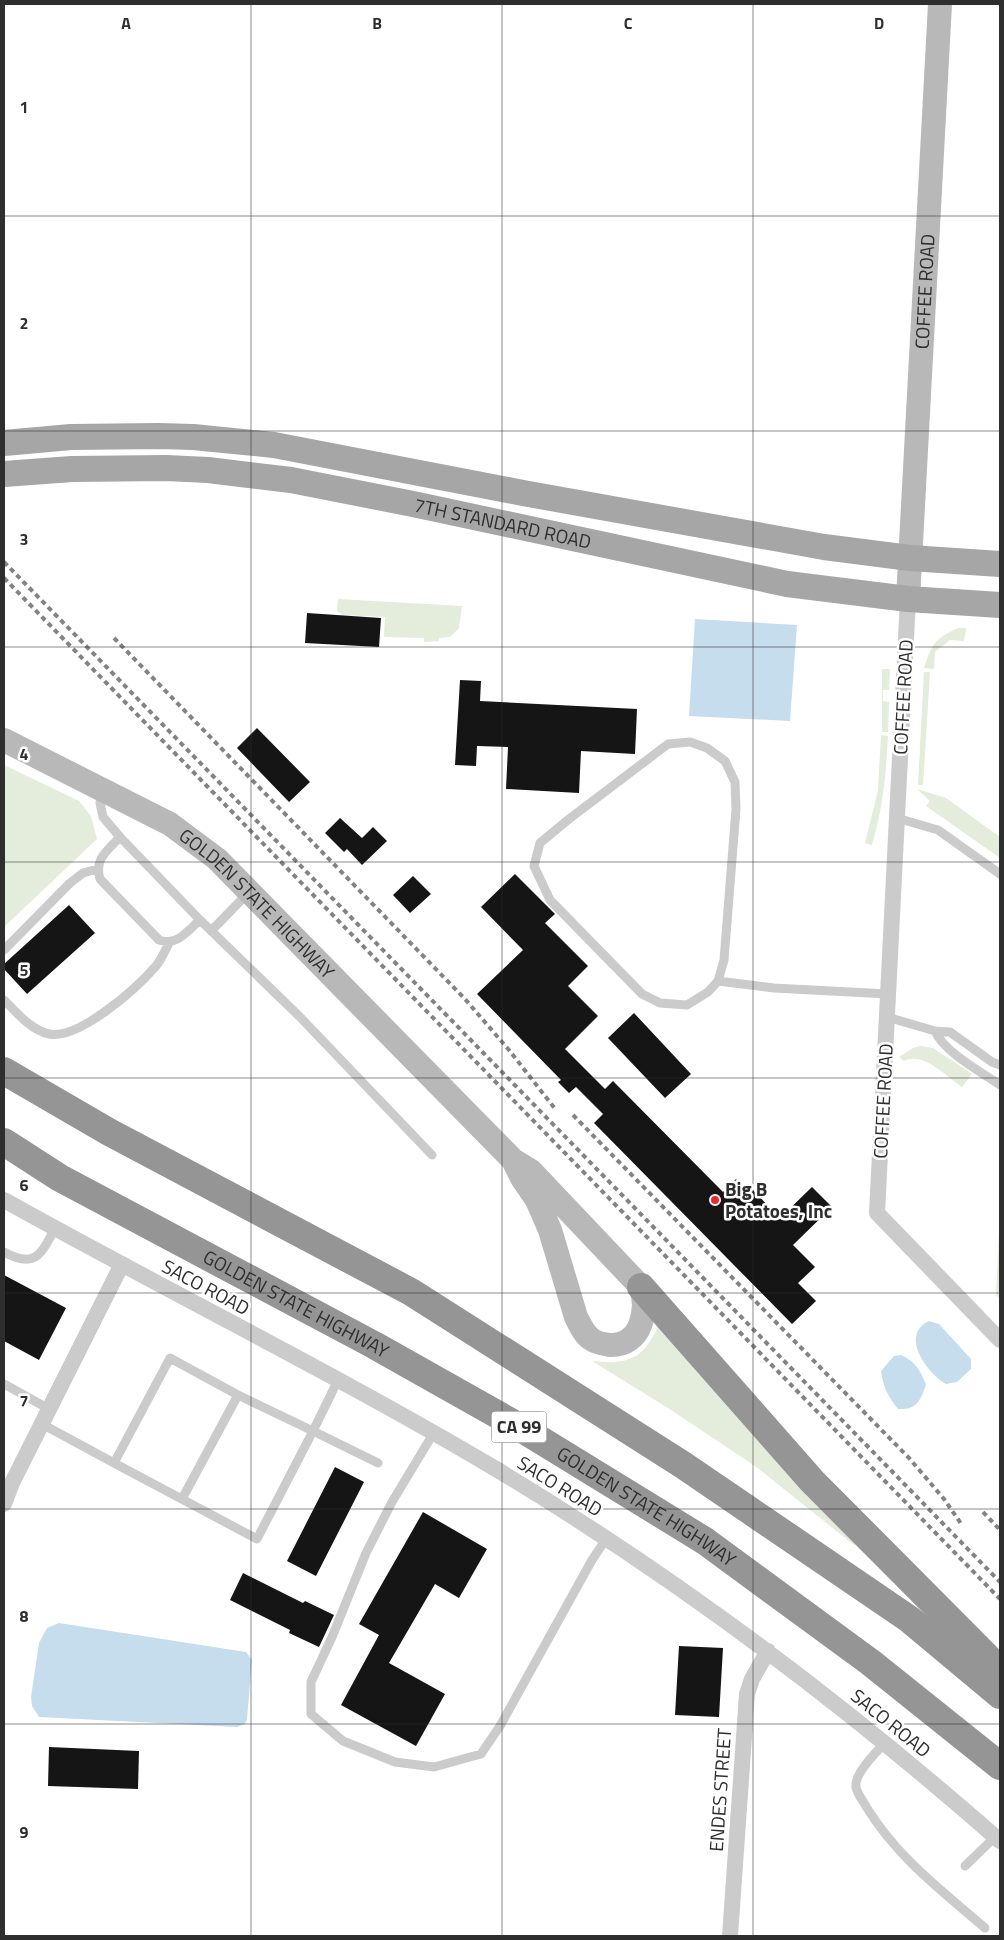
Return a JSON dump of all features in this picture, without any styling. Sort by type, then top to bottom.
[{"type":"highway","points":[[4,1071],[109,1132],[411,1292],[684,1466],[909,1619],[1000,1695]]},
{"type":"highway","name":"GOLDEN STATE HIGHWAY","points":[[4,1142],[60,1178],[374,1345],[516,1425],[705,1541],[870,1662],[1000,1766]]},
{"type":"highway","points":[[4,1149],[60,1178]]},
{"type":"highway","points":[[641,1287],[812,1481],[1000,1670]]},
{"type":"main road","name":"COFFEE ROAD","points":[[908,599],[940,4]]},
{"type":"main road","name":"7TH STANDARD ROAD","points":[[4,443],[71,437],[159,436],[193,437],[274,445],[523,493],[824,547],[910,558],[1000,564]]},
{"type":"main road","name":"7TH STANDARD ROAD","points":[[4,474],[72,469],[166,468],[208,470],[291,480],[413,504],[787,584],[908,599],[1000,605]]},
{"type":"main road","name":"GOLDEN STATE HIGHWAY","points":[[4,740],[170,824],[217,860],[513,1160],[530,1171],[641,1287],[645,1307],[640,1326],[636,1334],[626,1341],[616,1345],[604,1344],[592,1340],[584,1332],[576,1317],[544,1216],[537,1200],[522,1178],[513,1160]]},
{"type":"street","name":"COFFEE ROAD","points":[[908,599],[877,1214],[1000,1340]]},
{"type":"street","name":"SACO ROAD","points":[[4,1200],[394,1410],[496,1469],[606,1539],[768,1651],[885,1743],[998,1839]]},
{"type":"street","points":[[4,1502],[122,1264]]},
{"type":"street","name":"ENDES STREET","points":[[730,1936],[747,1694],[752,1679],[768,1651]]},
{"type":"lane","points":[[690,742],[707,748],[725,760],[735,782],[736,809],[724,960],[718,981],[708,992],[687,1005],[660,1003],[642,994],[550,900],[534,866],[540,843],[668,744],[690,742]]},
{"type":"lane","points":[[102,789],[100,803],[103,817],[120,837],[200,920],[299,1016],[432,1155]]},
{"type":"lane","points":[[897,818],[938,830],[1000,874]]},
{"type":"lane","points":[[120,837],[101,858],[97,869],[100,879],[159,940],[169,943]]},
{"type":"lane","points":[[4,950],[70,883],[83,873],[97,869]]},
{"type":"lane","points":[[211,931],[250,892]]},
{"type":"lane","points":[[4,1000],[36,1030],[51,1034],[69,1032],[93,1021],[135,988],[157,965],[169,943],[178,939],[200,920]]},
{"type":"lane","points":[[718,981],[774,988],[888,994]]},
{"type":"lane","points":[[887,1017],[935,1031],[950,1032],[992,1062],[1000,1065]]},
{"type":"lane","points":[[935,1031],[939,1040],[966,1062],[1000,1085]]},
{"type":"lane","points":[[4,1252],[18,1259],[34,1259],[45,1248],[55,1228]]},
{"type":"lane","points":[[114,1463],[170,1358],[238,1395],[378,1463]]},
{"type":"lane","points":[[42,1424],[257,1539],[338,1380]]},
{"type":"lane","points":[[4,1384],[49,1409]]},
{"type":"lane","points":[[182,1499],[238,1395]]},
{"type":"lane","points":[[433,1434],[392,1502],[366,1553],[332,1637],[311,1682],[311,1714],[343,1741],[395,1762],[434,1767],[481,1754],[500,1726],[592,1560],[606,1539]]},
{"type":"lane","points":[[885,1743],[863,1768],[858,1778],[856,1787],[864,1802],[882,1832],[920,1872],[986,1928]]},
{"type":"lane","points":[[965,1866],[998,1839]]},
{"type":"green space","points":[[338,599],[462,606],[459,628],[450,637],[439,638],[439,641],[424,642],[424,638],[384,637],[385,617],[342,615],[337,611]]},
{"type":"green space","points":[[958,628],[966,628],[964,641],[950,640],[935,652],[934,669],[924,668],[935,643]]},
{"type":"green space","points":[[882,669],[890,669],[889,690],[883,690],[883,701],[889,702],[888,732],[882,732]]},
{"type":"green space","points":[[924,672],[930,672],[923,785],[918,785]]},
{"type":"green space","points":[[881,735],[888,736],[886,764],[881,804],[872,845],[865,843],[878,790]]},
{"type":"green space","points":[[4,765],[79,801],[91,816],[97,839],[4,927]]},
{"type":"green space","points":[[917,789],[946,798],[1000,837],[1000,858],[926,806],[930,801]]},
{"type":"green space","points":[[920,1046],[933,1048],[972,1074],[962,1087],[927,1062],[919,1059],[904,1061],[899,1057]]},
{"type":"green space","points":[[1000,1209],[1000,1299],[996,1295]]},
{"type":"green space","points":[[660,1322],[859,1542],[854,1545],[755,1466],[671,1410],[592,1361],[617,1362],[635,1356],[648,1344]]},
{"type":"water","points":[[695,619],[797,625],[790,721],[689,716]]},
{"type":"water","points":[[929,1321],[939,1324],[971,1359],[971,1369],[957,1382],[946,1384],[939,1379],[924,1363],[919,1354],[916,1335],[920,1327]]},
{"type":"water","points":[[901,1355],[917,1367],[926,1385],[922,1396],[914,1406],[898,1409],[886,1391],[881,1371],[894,1356]]},
{"type":"water","points":[[59,1623],[246,1652],[252,1660],[245,1724],[237,1727],[39,1717],[32,1706],[31,1697],[39,1643],[47,1628]]},
{"type":"building","points":[[307,613],[381,618],[379,647],[305,643]]},
{"type":"building","points":[[460,680],[481,681],[480,701],[637,709],[635,754],[581,751],[579,793],[506,789],[508,747],[477,746],[476,766],[455,765]]},
{"type":"building","points":[[257,728],[310,782],[289,802],[237,748]]},
{"type":"building","points":[[340,818],[362,838],[373,827],[387,841],[362,865],[347,849],[344,852],[325,833]]},
{"type":"building","points":[[515,874],[555,914],[545,923],[588,966],[568,986],[598,1016],[565,1049],[605,1089],[613,1081],[723,1192],[736,1179],[746,1189],[749,1186],[780,1218],[812,1187],[832,1207],[793,1245],[815,1267],[798,1283],[816,1301],[792,1324],[594,1123],[603,1114],[576,1087],[569,1093],[558,1082],[561,1080],[477,994],[523,950],[481,907]]},
{"type":"building","points":[[413,876],[431,894],[410,913],[393,895]]},
{"type":"building","points":[[69,905],[95,933],[27,994],[4,969],[4,964]]},
{"type":"building","points":[[634,1013],[691,1074],[665,1098],[608,1038]]},
{"type":"building","points":[[4,1275],[66,1308],[39,1360],[4,1341]]},
{"type":"building","points":[[335,1467],[364,1482],[316,1576],[287,1561]]},
{"type":"building","points":[[423,1512],[487,1549],[459,1598],[435,1584],[389,1663],[445,1694],[416,1746],[341,1705],[379,1635],[359,1624]]},
{"type":"building","points":[[243,1573],[303,1603],[305,1601],[334,1615],[319,1647],[289,1633],[290,1630],[230,1600]]},
{"type":"building","points":[[679,1646],[723,1648],[719,1717],[675,1715]]},
{"type":"building","points":[[49,1747],[139,1751],[138,1789],[48,1786]]},
{"type":"railway","points":[[4,562],[1000,1582]]},
{"type":"railway","points":[[4,578],[1000,1599]]},
{"type":"railway","points":[[114,638],[465,999],[509,1050],[556,1110]]},
{"type":"railway","points":[[573,1115],[909,1458],[944,1499],[962,1525]]},
{"type":"railway","points":[[983,1512],[1000,1530]]},
{"type":"place","name":"Big B Potatoes, Inc","points":[[715,1200]]}]
